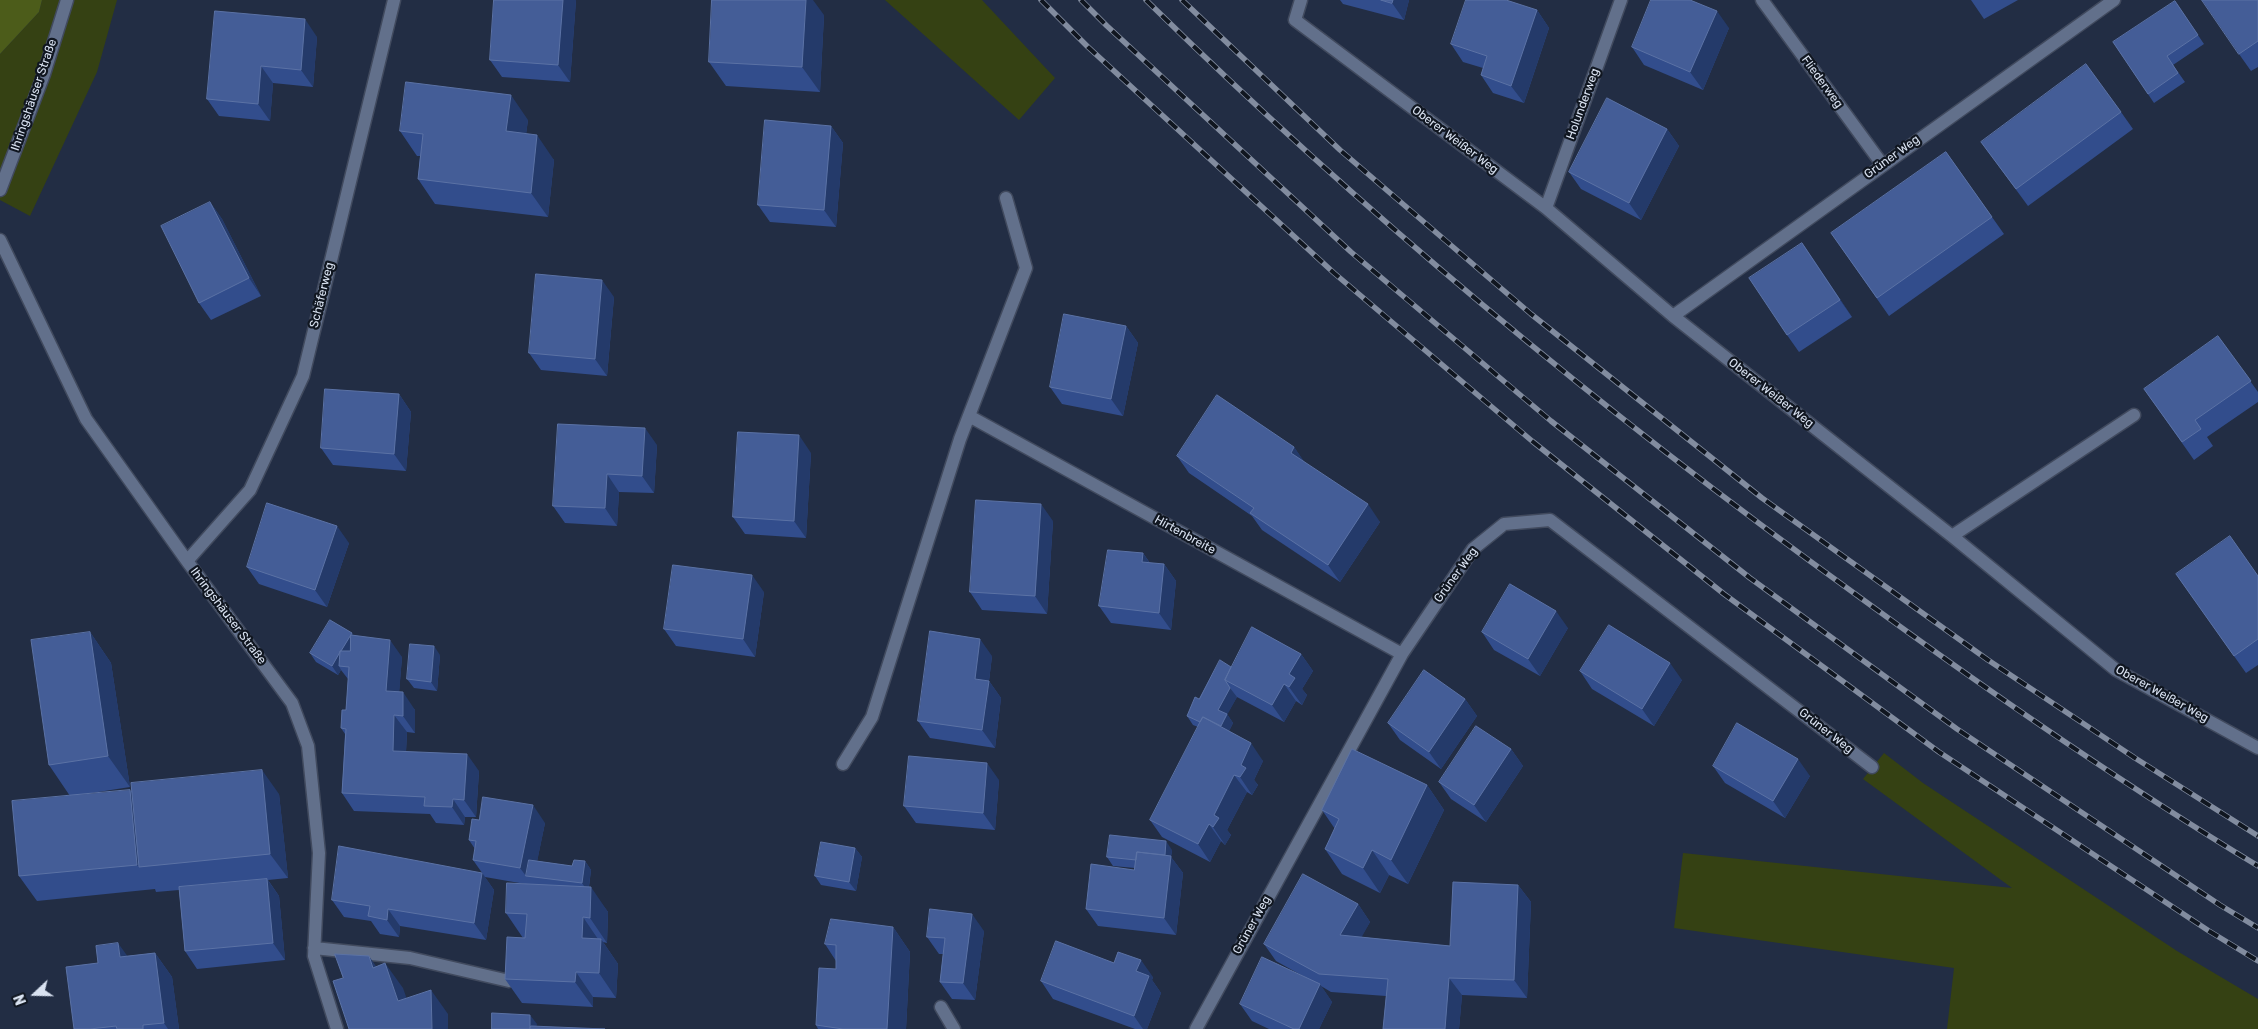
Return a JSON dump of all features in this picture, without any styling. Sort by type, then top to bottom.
[{"type":"street","name":"Ihringshäuser Straße","points":[[0,190],[44,74],[67,0]]},
{"type":"street","name":"Schäferweg","points":[[187,561],[250,490],[303,376],[394,0]]},
{"type":"street","name":"Oberer Weißer Weg","points":[[1301,0],[1295,20],[1546,208],[1673,316],[1952,536],[2116,670],[2258,748]]},
{"type":"street","name":"Holunderweg","points":[[1546,208],[1621,0]]},
{"type":"street","name":"Fliederweg","points":[[1762,0],[1882,164]]},
{"type":"street","name":"Grüner Weg","points":[[1673,316],[1882,164],[2114,0]]},
{"type":"street","points":[[843,764],[872,716],[968,416],[1026,268],[1006,198]]},
{"type":"street","name":"Ihringshäuser Straße","points":[[0,240],[86,419],[187,561],[292,703],[308,746],[318,853],[314,956],[337,1029]]},
{"type":"street","points":[[1952,536],[2134,415]]},
{"type":"street","name":"Hirtenbreite","points":[[968,416],[1402,654]]},
{"type":"street","name":"Grüner Weg","points":[[1196,1029],[1402,654],[1472,549],[1504,524],[1550,520],[1872,767]]},
{"type":"street","points":[[314,948],[410,958],[509,981]]},
{"type":"street","points":[[941,1007],[954,1029]]},
{"type":"green space","points":[[0,0],[42,0],[39,12],[0,54]]},
{"type":"green space","points":[[42,0],[117,0],[97,72],[30,216],[0,200],[0,54],[39,12]]},
{"type":"green space","points":[[885,0],[982,0],[1055,78],[1019,120]]},
{"type":"green space","points":[[1884,753],[1923,783],[2177,951],[2258,999],[2258,1029],[1947,1029],[1954,968],[1674,928],[1683,853],[2012,888],[1863,779]]},
{"type":"building","points":[[494,0],[563,0],[558,65],[490,60]]},
{"type":"building","points":[[712,0],[806,0],[802,67],[709,62]]},
{"type":"building","points":[[1381,0],[1393,0],[1392,3]]},
{"type":"building","points":[[1466,0],[1506,0],[1537,10],[1511,86],[1481,75],[1487,56],[1451,44]]},
{"type":"building","points":[[1651,0],[1690,0],[1717,11],[1690,72],[1632,47]]},
{"type":"building","points":[[2202,0],[2258,0],[2258,41],[2239,54]]},
{"type":"building","points":[[2175,1],[2198,35],[2167,56],[2178,73],[2148,94],[2113,42]]},
{"type":"building","points":[[215,11],[305,19],[301,70],[261,66],[258,104],[207,99]]},
{"type":"building","points":[[2086,64],[2121,112],[2016,189],[1981,142]]},
{"type":"building","points":[[406,82],[511,95],[506,131],[537,135],[531,193],[418,179],[423,134],[400,131]]},
{"type":"building","points":[[1607,98],[1667,129],[1629,203],[1569,172]]},
{"type":"building","points":[[765,120],[831,126],[824,210],[758,205]]},
{"type":"building","points":[[1946,152],[1992,217],[1877,298],[1831,233]]},
{"type":"building","points":[[210,202],[249,278],[199,303],[161,226]]},
{"type":"building","points":[[1802,243],[1840,300],[1787,335],[1749,278]]},
{"type":"building","points":[[536,274],[602,280],[595,359],[529,353]]},
{"type":"building","points":[[1064,314],[1126,326],[1111,399],[1050,387]]},
{"type":"building","points":[[2218,336],[2251,381],[2195,420],[2201,429],[2182,442],[2144,389]]},
{"type":"building","points":[[325,389],[399,394],[394,454],[321,448]]},
{"type":"building","points":[[1217,395],[1294,447],[1291,453],[1368,504],[1328,565],[1250,513],[1254,508],[1177,456]]},
{"type":"building","points":[[558,424],[645,428],[642,476],[607,474],[605,508],[553,506]]},
{"type":"building","points":[[738,432],[799,435],[794,521],[733,517]]},
{"type":"building","points":[[976,500],[1041,504],[1035,596],[970,592]]},
{"type":"building","points":[[267,503],[337,526],[315,590],[247,567]]},
{"type":"building","points":[[2230,536],[2258,576],[2258,639],[2234,656],[2176,574]]},
{"type":"building","points":[[1108,550],[1143,553],[1142,562],[1164,564],[1159,613],[1099,606]]},
{"type":"building","points":[[673,565],[752,575],[743,639],[664,629]]},
{"type":"building","points":[[1510,584],[1556,611],[1528,659],[1482,632]]},
{"type":"building","points":[[330,620],[352,633],[332,666],[310,653]]},
{"type":"building","points":[[1609,625],[1670,663],[1642,709],[1580,671]]},
{"type":"building","points":[[1252,627],[1301,654],[1289,674],[1295,678],[1289,687],[1284,684],[1272,705],[1225,680]]},
{"type":"building","points":[[930,631],[980,639],[975,679],[989,681],[982,730],[918,721]]},
{"type":"building","points":[[90,632],[108,756],[49,765],[31,640]]},
{"type":"building","points":[[351,635],[390,640],[386,691],[403,692],[403,716],[394,715],[393,751],[467,754],[464,800],[453,799],[452,807],[424,806],[425,797],[342,793],[346,729],[341,728],[342,710],[346,710],[349,667],[339,666],[340,651],[350,651]]},
{"type":"building","points":[[410,644],[434,646],[431,682],[407,679]]},
{"type":"building","points":[[1220,660],[1231,667],[1225,680],[1230,688],[1218,710],[1227,714],[1221,726],[1203,717],[1200,722],[1187,716],[1195,697],[1199,699]]},
{"type":"building","points":[[1424,670],[1465,699],[1429,752],[1388,723]]},
{"type":"building","points":[[1203,717],[1251,743],[1241,765],[1246,768],[1240,777],[1234,775],[1214,815],[1219,818],[1213,827],[1209,824],[1198,844],[1150,820]]},
{"type":"building","points":[[1737,723],[1798,759],[1773,801],[1713,766]]},
{"type":"building","points":[[1476,726],[1511,749],[1474,805],[1439,782]]},
{"type":"building","points":[[1352,749],[1427,785],[1391,860],[1372,850],[1363,868],[1325,849],[1339,819],[1322,810]]},
{"type":"building","points":[[909,756],[987,763],[983,813],[904,806]]},
{"type":"building","points":[[262,770],[270,854],[139,867],[131,783]]},
{"type":"building","points":[[130,790],[137,865],[19,876],[12,801]]},
{"type":"building","points":[[483,797],[533,805],[520,868],[473,860],[476,841],[469,840],[472,819],[479,820]]},
{"type":"building","points":[[1110,835],[1166,841],[1165,855],[1137,852],[1136,860],[1107,857]]},
{"type":"building","points":[[821,842],[855,848],[849,882],[815,876]]},
{"type":"building","points":[[339,846],[482,873],[474,923],[388,909],[387,920],[368,916],[370,906],[332,900]]},
{"type":"building","points":[[1137,852],[1171,856],[1164,918],[1086,909],[1091,864],[1134,870]]},
{"type":"building","points":[[529,860],[572,866],[574,860],[585,861],[582,883],[526,876]]},
{"type":"building","points":[[1303,874],[1358,904],[1340,935],[1450,946],[1453,882],[1518,885],[1514,980],[1449,978],[1445,1029],[1383,1029],[1388,979],[1319,974],[1264,944]]},
{"type":"building","points":[[267,879],[273,943],[185,951],[179,887]]},
{"type":"building","points":[[507,883],[591,887],[590,918],[583,917],[582,938],[601,939],[599,973],[576,972],[575,982],[505,979],[507,937],[525,938],[527,914],[506,913]]},
{"type":"building","points":[[930,909],[972,914],[963,983],[940,982],[945,938],[927,937]]},
{"type":"building","points":[[831,919],[893,927],[887,1029],[843,1029],[816,1025],[819,968],[836,969],[836,945],[825,944]]},
{"type":"building","points":[[1056,941],[1114,963],[1118,952],[1141,960],[1136,971],[1149,976],[1134,1016],[1041,981]]},
{"type":"building","points":[[118,943],[120,957],[155,953],[164,1023],[143,1025],[143,1029],[117,1029],[116,1026],[74,1029],[66,967],[98,963],[96,946]]},
{"type":"building","points":[[335,954],[369,956],[373,968],[385,963],[398,1001],[431,990],[432,1029],[349,1029],[333,981],[343,978]]},
{"type":"building","points":[[1262,957],[1320,984],[1299,1029],[1294,1029],[1240,1004]]},
{"type":"building","points":[[492,1013],[530,1015],[530,1029],[492,1029]]},
{"type":"building","points":[[531,1026],[605,1029],[530,1029]]},
{"type":"railway","points":[[1041,0],[1088,47],[1334,273],[1532,441],[1724,594],[1939,752],[2209,931],[2258,961]]},
{"type":"railway","points":[[1081,0],[1351,252],[1551,421],[1750,578],[1957,729],[2220,905],[2258,928]]},
{"type":"railway","points":[[1146,0],[1315,159],[1402,236],[1491,312],[1672,457],[1764,527],[1956,667],[2156,802],[2258,866]]},
{"type":"railway","points":[[1182,0],[1340,150],[1531,314],[1762,498],[1988,660],[2135,758],[2258,836]]}]
